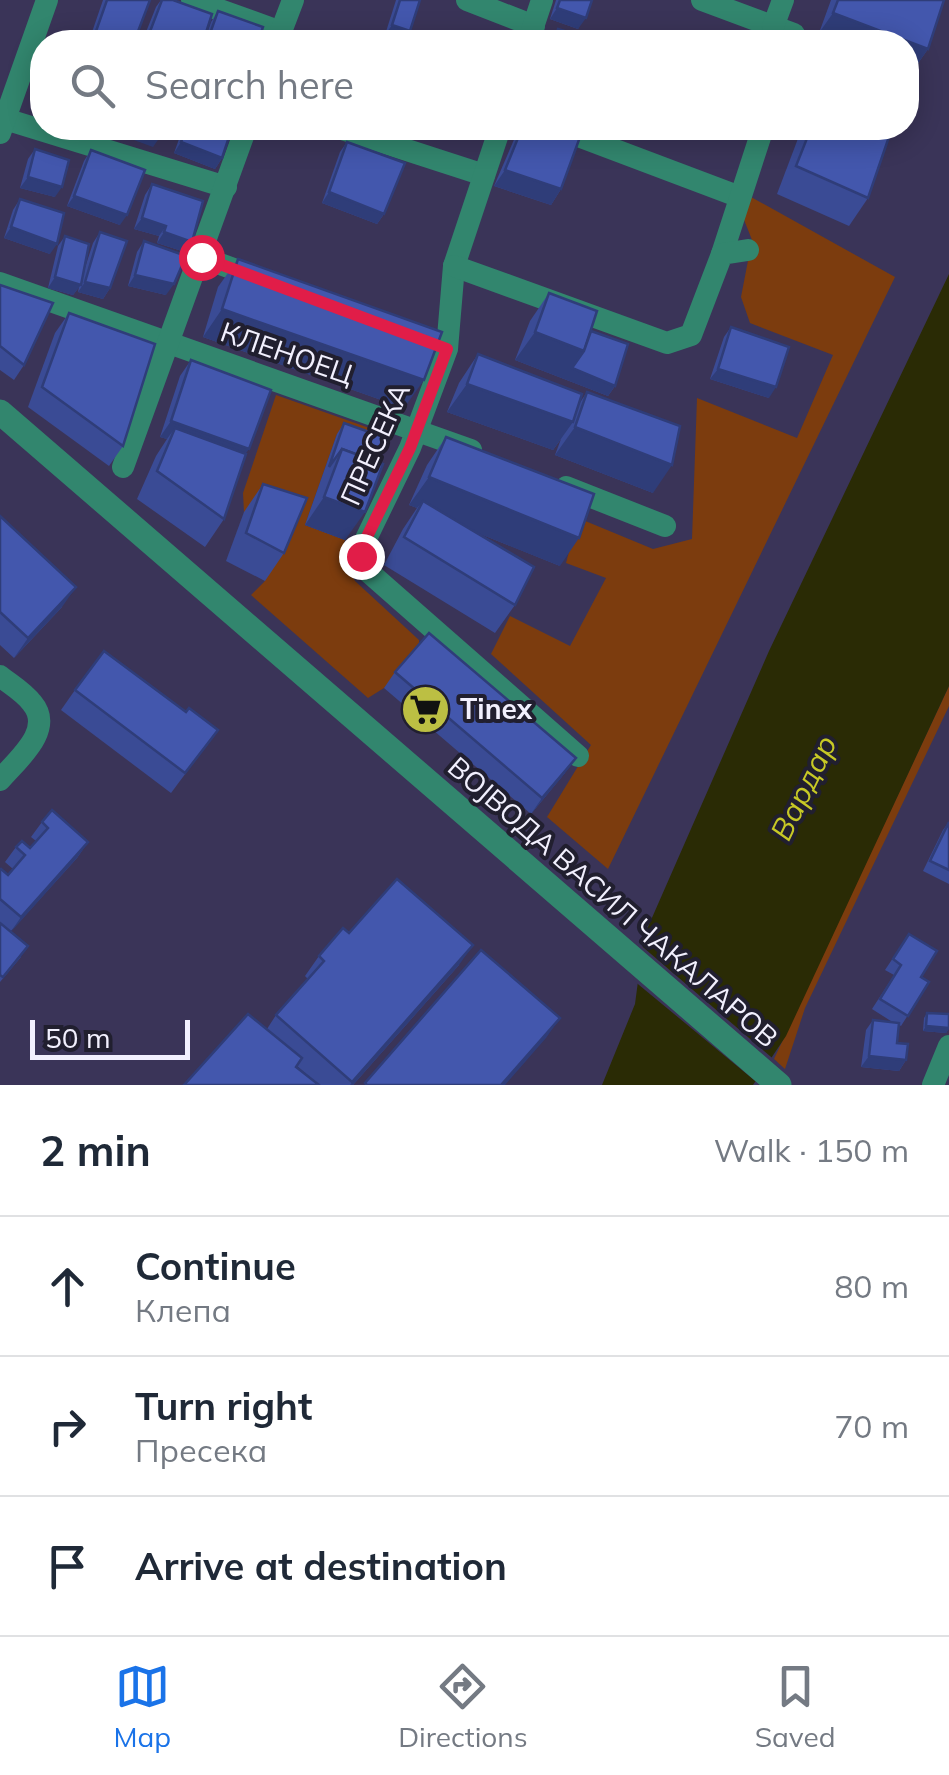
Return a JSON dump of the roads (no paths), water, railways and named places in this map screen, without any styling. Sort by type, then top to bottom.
[{"type":"street","points":[[36,30],[47,0]]},
{"type":"street","points":[[192,0],[261,30]]},
{"type":"street","points":[[282,30],[293,0]]},
{"type":"street","points":[[467,0],[523,30]]},
{"type":"street","points":[[532,30],[542,0]]},
{"type":"street","points":[[702,0],[771,30]]},
{"type":"street","points":[[782,30],[783,0]]},
{"type":"street","points":[[30,48],[2,126],[30,134]]},
{"type":"street","points":[[53,140],[226,188]]},
{"type":"street","points":[[123,467],[242,140]]},
{"type":"street","points":[[377,140],[484,175]]},
{"type":"street","name":"ПРЕСЕКА","points":[[496,140],[454,266],[418,429],[363,545],[364,568],[578,756]]},
{"type":"street","points":[[589,140],[740,197]]},
{"type":"street","points":[[454,266],[667,343],[690,334],[722,254],[759,140]]},
{"type":"street","points":[[722,254],[748,250]]},
{"type":"street","points":[[201,257],[271,283]]},
{"type":"street","name":"КЛЕНОЕЦ","points":[[0,282],[489,457]]},
{"type":"street","name":"ВОЈВОДА ВАСИЛ ЧАКАЛАРОВ","points":[[0,412],[778,1085]]},
{"type":"street","points":[[542,478],[666,526]]},
{"type":"street","points":[[0,676],[32,703],[40,720],[34,741],[0,780]]},
{"type":"street","points":[[933,1085],[949,1046]]},
{"type":"water","name":"Вардар","points":[[949,274],[949,686],[786,1036],[753,1085],[602,1085],[635,1004],[644,936],[769,651]]},
{"type":"place","name":"Tinex","points":[[425,709]]}]
